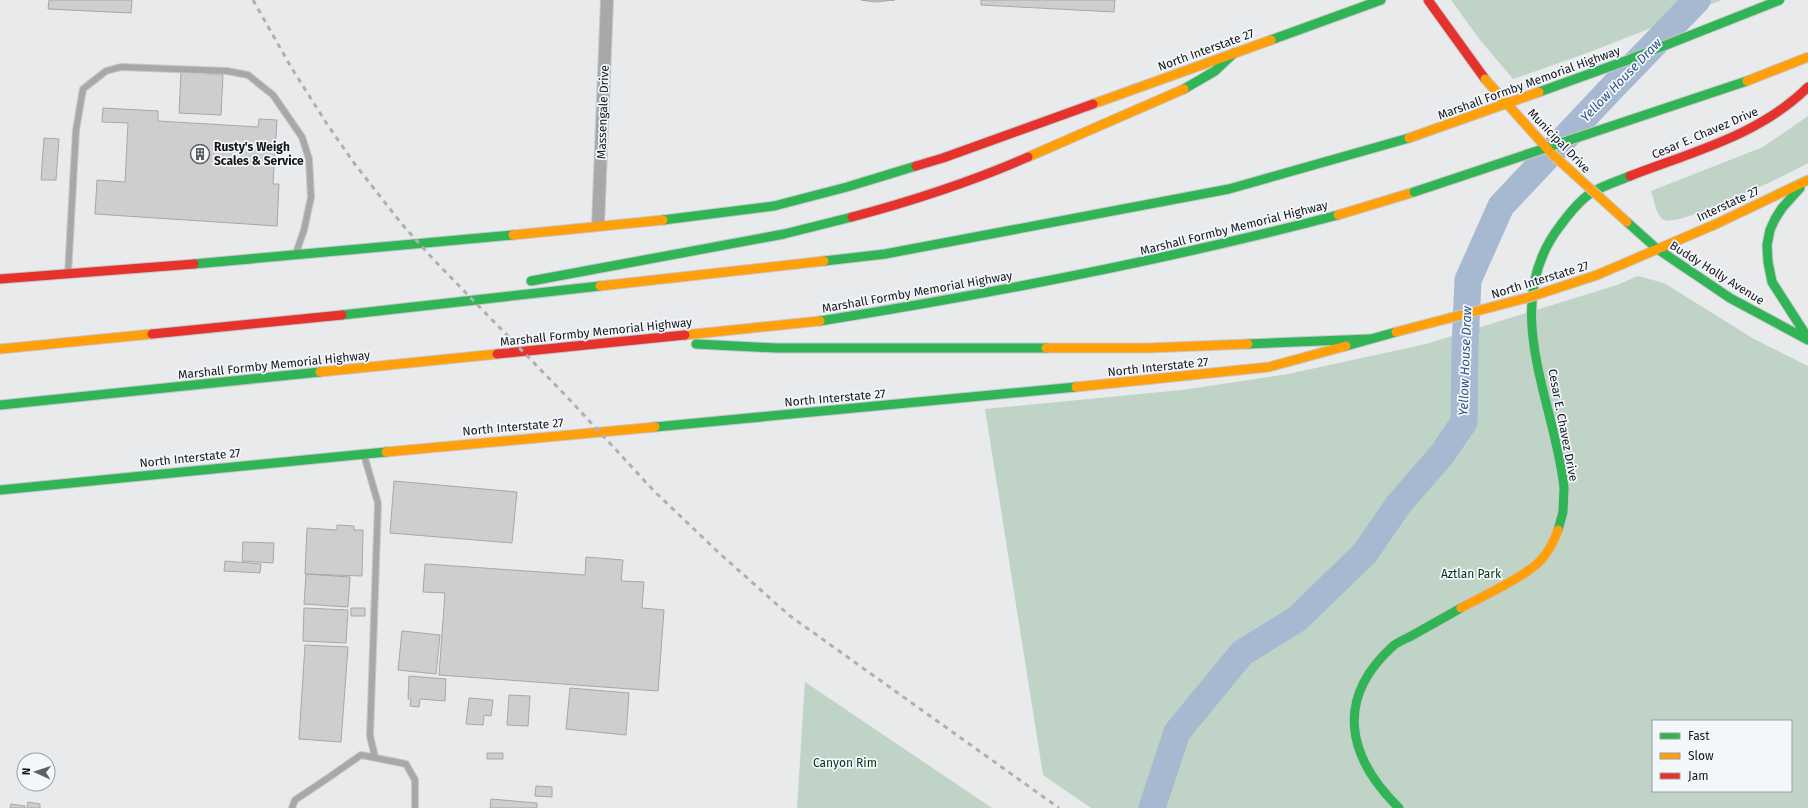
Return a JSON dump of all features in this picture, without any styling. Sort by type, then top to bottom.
[{"type":"main road","points":[[1345,13],[1355,0]]},
{"type":"main road","name":"North Interstate 27","points":[[0,279],[420,244],[598,225],[703,216],[774,206],[847,187],[943,158],[1381,0]]},
{"type":"main road","name":"Municipal Drive","points":[[1428,0],[1450,33],[1485,79],[1552,154],[1656,248]]},
{"type":"main road","name":"Marshall Formby Memorial Highway","points":[[0,349],[337,315],[885,254],[1229,189],[1409,138],[1628,60],[1780,0]]},
{"type":"main road","points":[[523,283],[813,228],[917,199],[995,171],[1184,89],[1215,71],[1234,53]]},
{"type":"main road","name":"Marshall Formby Memorial Highway","points":[[0,405],[818,321],[916,306],[1124,267],[1347,213],[1754,79],[1808,57]]},
{"type":"main road","points":[[1754,79],[1808,66]]},
{"type":"main road","name":"Cesar E. Chavez Drive","points":[[1399,808],[1372,780],[1363,764],[1356,744],[1354,721],[1356,703],[1365,680],[1377,663],[1393,646],[1518,576],[1540,561],[1554,541],[1563,516],[1564,493],[1561,468],[1534,339],[1531,310],[1534,280],[1542,254],[1553,235],[1571,211],[1591,193],[1745,132],[1771,119],[1790,105],[1808,87]]},
{"type":"main road","points":[[1807,180],[1782,208],[1770,230],[1767,245],[1768,262],[1772,282],[1808,339]]},
{"type":"main road","name":"Interstate 27","points":[[1656,248],[1716,224],[1807,180]]},
{"type":"main road","name":"North Interstate 27","points":[[0,490],[364,454],[1205,375],[1269,367],[1530,297],[1596,275],[1656,248]]},
{"type":"main road","name":"Buddy Holly Avenue","points":[[1656,248],[1730,298],[1808,339]]},
{"type":"main road","points":[[337,315],[491,289]]},
{"type":"main road","points":[[642,340],[735,347],[776,348],[1148,348],[1370,339]]},
{"type":"street","name":"Massengale Drive","points":[[598,225],[607,0]]},
{"type":"lane","points":[[68,274],[76,130],[83,89],[106,71],[121,67],[227,71],[248,75],[273,95],[302,137],[309,159],[311,197],[304,230],[295,254]]},
{"type":"lane","points":[[364,454],[378,504],[370,736],[375,757]]},
{"type":"lane","points":[[292,808],[295,800],[361,755],[406,764],[415,780],[415,808]]},
{"type":"green space","points":[[1451,0],[1722,0],[1590,52],[1513,79],[1480,40]]},
{"type":"green space","points":[[1808,116],[1808,163],[1735,198],[1691,216],[1674,220],[1664,220],[1661,218],[1651,191],[1763,147]]},
{"type":"green space","name":"Aztlan Park","points":[[1638,276],[1664,283],[1754,339],[1808,366],[1808,808],[1091,808],[1043,775],[985,409],[1182,390],[1288,374],[1426,344],[1617,285]]},
{"type":"green space","name":"Canyon Rim","points":[[805,682],[992,808],[797,808]]},
{"type":"building","points":[[49,0],[132,0],[131,13],[48,9]]},
{"type":"building","points":[[861,0],[895,0],[875,2]]},
{"type":"building","points":[[981,0],[1115,0],[1114,12],[981,5]]},
{"type":"building","points":[[181,72],[223,75],[221,115],[179,113]]},
{"type":"building","name":"Rusty's Weigh Scales & Service","points":[[103,108],[158,111],[158,121],[258,127],[259,119],[277,120],[273,184],[279,184],[277,226],[95,214],[97,180],[125,182],[128,123],[102,122]]},
{"type":"building","points":[[44,138],[59,139],[56,180],[41,180]]},
{"type":"building","points":[[394,481],[517,492],[512,543],[390,533]]},
{"type":"building","points":[[337,525],[354,526],[354,530],[363,530],[362,576],[305,574],[307,528],[337,530]]},
{"type":"building","points":[[243,542],[274,543],[273,563],[242,561]]},
{"type":"building","points":[[586,557],[623,560],[621,581],[644,582],[642,608],[664,610],[658,691],[439,675],[445,593],[423,592],[425,564],[585,575]]},
{"type":"building","points":[[225,561],[261,564],[260,573],[224,571]]},
{"type":"building","points":[[306,574],[350,577],[348,607],[304,604]]},
{"type":"building","points":[[304,608],[348,610],[346,643],[303,641]]},
{"type":"building","points":[[351,608],[365,608],[365,616],[351,616]]},
{"type":"building","points":[[402,631],[440,635],[436,674],[398,670]]},
{"type":"building","points":[[305,645],[348,647],[341,742],[299,739]]},
{"type":"building","points":[[409,676],[446,679],[445,701],[420,699],[419,707],[410,706],[411,699],[408,699]]},
{"type":"building","points":[[570,688],[629,693],[626,735],[566,729]]},
{"type":"building","points":[[509,695],[530,696],[528,726],[507,725]]},
{"type":"building","points":[[469,698],[493,700],[491,716],[484,715],[483,725],[466,724]]},
{"type":"building","points":[[487,753],[503,753],[503,759],[487,759]]},
{"type":"building","points":[[536,786],[552,787],[552,797],[535,796]]},
{"type":"building","points":[[491,799],[537,803],[537,808],[490,808]]},
{"type":"building","points":[[28,802],[40,804],[40,808],[27,808]]},
{"type":"building","points":[[11,804],[25,806],[25,808],[10,808]]},
{"type":"waterway","name":"Yellow House Draw","points":[[1152,808],[1177,732],[1242,653],[1297,619],[1365,553],[1398,505],[1443,453],[1464,422],[1468,280],[1501,206],[1697,0]]},
{"type":"railway","points":[[253,0],[291,67],[327,124],[354,163],[401,223],[433,259],[569,399],[654,491],[718,552],[790,616],[1059,808]]},
{"type":"traffic: fast","points":[[1271,40],[1381,0]]},
{"type":"traffic: fast","points":[[1539,92],[1628,60],[1780,0]]},
{"type":"traffic: fast","points":[[1184,89],[1215,71],[1234,53]]},
{"type":"traffic: fast","points":[[1414,192],[1747,81]]},
{"type":"traffic: fast","points":[[824,261],[885,254],[1229,189],[1409,138]]},
{"type":"traffic: fast","points":[[663,220],[774,206],[847,187],[916,166]]},
{"type":"traffic: fast","points":[[1558,530],[1563,512],[1564,488],[1559,455],[1535,354],[1532,321],[1533,288],[1542,257],[1560,226],[1570,213],[1591,193],[1630,176]]},
{"type":"traffic: fast","points":[[1800,188],[1782,208],[1775,219],[1770,230],[1767,245],[1768,262],[1772,282],[1808,338]]},
{"type":"traffic: fast","points":[[820,321],[951,299],[1145,261],[1210,247],[1338,215]]},
{"type":"traffic: fast","points":[[531,281],[784,234],[852,217]]},
{"type":"traffic: fast","points":[[1627,222],[1656,248],[1730,298],[1808,340]]},
{"type":"traffic: fast","points":[[194,264],[513,235]]},
{"type":"traffic: fast","points":[[342,315],[600,286]]},
{"type":"traffic: fast","points":[[1346,346],[1396,332]]},
{"type":"traffic: fast","points":[[1248,344],[1370,339]]},
{"type":"traffic: fast","points":[[696,344],[776,348],[1046,348]]},
{"type":"traffic: fast","points":[[0,405],[320,372]]},
{"type":"traffic: fast","points":[[655,427],[1076,387]]},
{"type":"traffic: fast","points":[[0,490],[386,452]]},
{"type":"traffic: fast","points":[[1399,808],[1382,789],[1368,769],[1359,749],[1355,729],[1355,708],[1361,687],[1374,667],[1394,645],[1461,608]]},
{"type":"traffic: slow","points":[[1093,104],[1271,40]]},
{"type":"traffic: slow","points":[[1747,81],[1808,57]]},
{"type":"traffic: slow","points":[[1485,79],[1552,154],[1627,222]]},
{"type":"traffic: slow","points":[[1028,157],[1184,89]]},
{"type":"traffic: slow","points":[[1409,138],[1539,92]]},
{"type":"traffic: slow","points":[[1597,275],[1716,224],[1808,180]]},
{"type":"traffic: slow","points":[[1338,215],[1414,192]]},
{"type":"traffic: slow","points":[[513,235],[663,220]]},
{"type":"traffic: slow","points":[[600,286],[824,261]]},
{"type":"traffic: slow","points":[[1396,332],[1530,297],[1597,275]]},
{"type":"traffic: slow","points":[[685,335],[820,321]]},
{"type":"traffic: slow","points":[[0,349],[152,334]]},
{"type":"traffic: slow","points":[[1046,348],[1148,348],[1248,344]]},
{"type":"traffic: slow","points":[[1076,387],[1269,367],[1346,346]]},
{"type":"traffic: slow","points":[[320,372],[497,354]]},
{"type":"traffic: slow","points":[[386,452],[655,427]]},
{"type":"traffic: slow","points":[[1461,608],[1492,592],[1525,573],[1534,566],[1546,553],[1558,530]]},
{"type":"traffic: jam","points":[[1428,0],[1485,79]]},
{"type":"traffic: jam","points":[[1630,176],[1701,150],[1747,130],[1769,118],[1789,104],[1808,87]]},
{"type":"traffic: jam","points":[[916,166],[943,158],[1093,104]]},
{"type":"traffic: jam","points":[[852,217],[941,190],[985,175],[1028,157]]},
{"type":"traffic: jam","points":[[0,279],[194,264]]},
{"type":"traffic: jam","points":[[152,334],[342,315]]},
{"type":"traffic: jam","points":[[497,354],[685,335]]},
{"type":"place","name":"Rusty's Weigh Scales & Service","points":[[200,154]]}]
